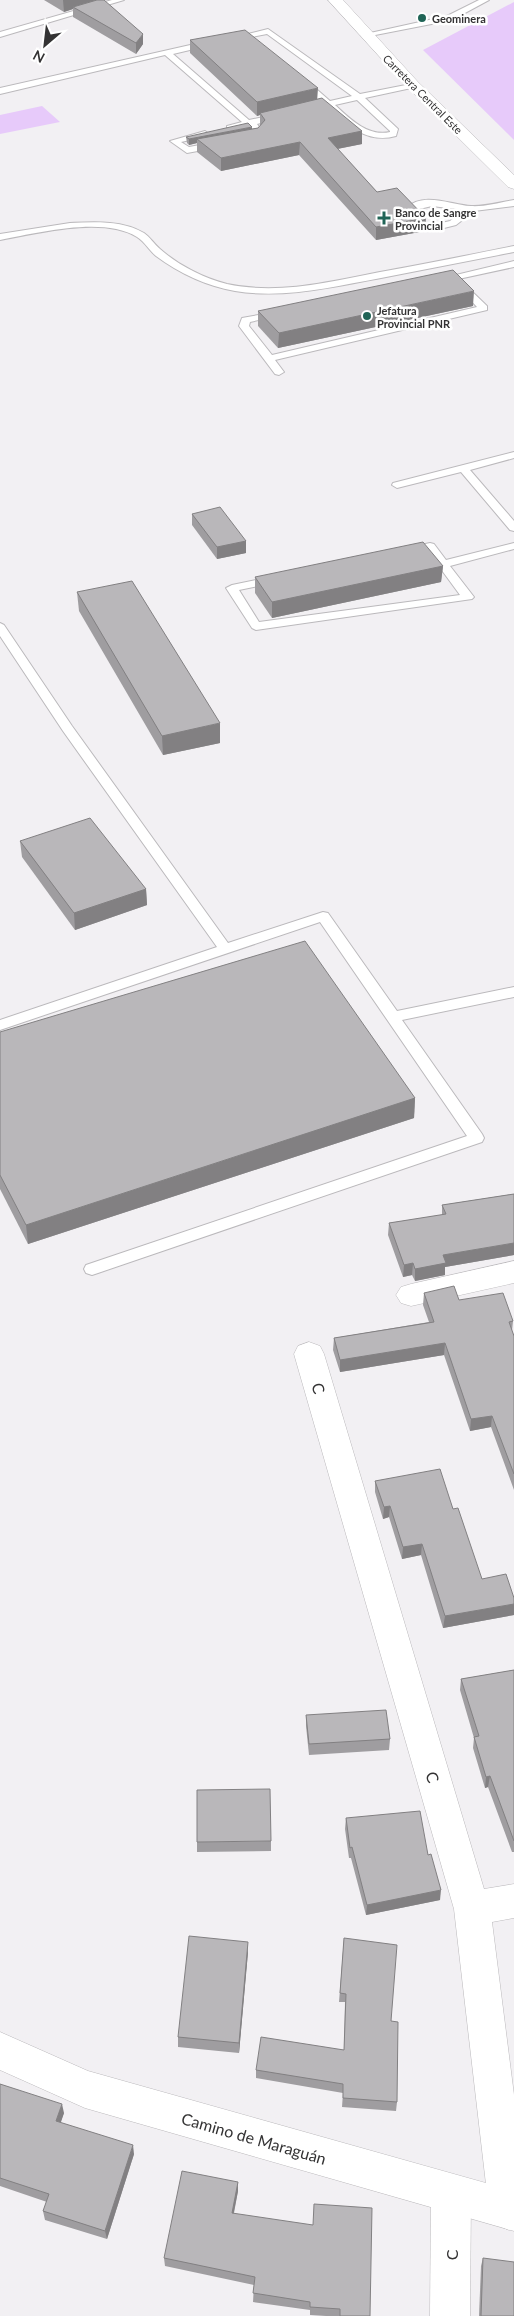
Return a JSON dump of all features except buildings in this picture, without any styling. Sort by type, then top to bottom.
[{"type":"street","name":"Carretera Central Este","points":[[335,0],[365,35],[413,85],[514,184]]},
{"type":"street","points":[[411,1295],[514,1272]]},
{"type":"street","name":"C","points":[[309,1354],[472,1909],[512,2210]]},
{"type":"street","points":[[472,1909],[514,1902]]},
{"type":"street","name":"Camino de Maraguán","points":[[0,2051],[85,2089],[512,2210]]},
{"type":"street","name":"C","points":[[450,2316],[451,2194]]},
{"type":"lane","points":[[0,35],[120,0]]},
{"type":"lane","points":[[365,35],[448,18],[485,0]]},
{"type":"lane","points":[[0,91],[166,52],[268,31],[359,97],[395,131],[393,134],[377,136],[366,133],[299,79]]},
{"type":"lane","points":[[246,36],[253,42]]},
{"type":"lane","points":[[166,52],[250,123],[259,134],[255,137],[235,141]]},
{"type":"lane","points":[[304,110],[413,85]]},
{"type":"lane","points":[[226,142],[187,150],[174,141],[286,114]]},
{"type":"lane","points":[[411,208],[416,205],[431,204],[471,209],[514,203]]},
{"type":"lane","points":[[432,228],[453,223],[471,209]]},
{"type":"lane","points":[[0,237],[56,227],[94,226],[118,228],[139,234],[158,253],[190,274],[233,288],[265,292],[304,291],[514,249]]},
{"type":"lane","points":[[425,283],[514,264]]},
{"type":"lane","points":[[269,359],[484,308],[453,277]]},
{"type":"lane","points":[[279,372],[244,326],[245,320],[292,310]]},
{"type":"lane","points":[[397,485],[514,455]]},
{"type":"lane","points":[[463,468],[514,528]]},
{"type":"lane","points":[[430,546],[443,564],[468,597],[256,626],[232,588],[430,546]]},
{"type":"lane","points":[[443,564],[514,546]]},
{"type":"lane","points":[[0,627],[67,728],[226,950]]},
{"type":"lane","points":[[0,1025],[323,916],[477,1138],[92,1269]]},
{"type":"lane","points":[[393,1017],[514,992]]},
{"type":"shaded area","points":[[514,2],[514,140],[423,50]]},
{"type":"shaded area","points":[[42,106],[60,122],[0,134],[0,115]]},
{"type":"place","name":"Geominera","points":[[422,18]]},
{"type":"place","name":"Banco de Sangre Provincial","points":[[384,218]]},
{"type":"place","name":"Jefatura Provincial PNR","points":[[367,316]]}]
